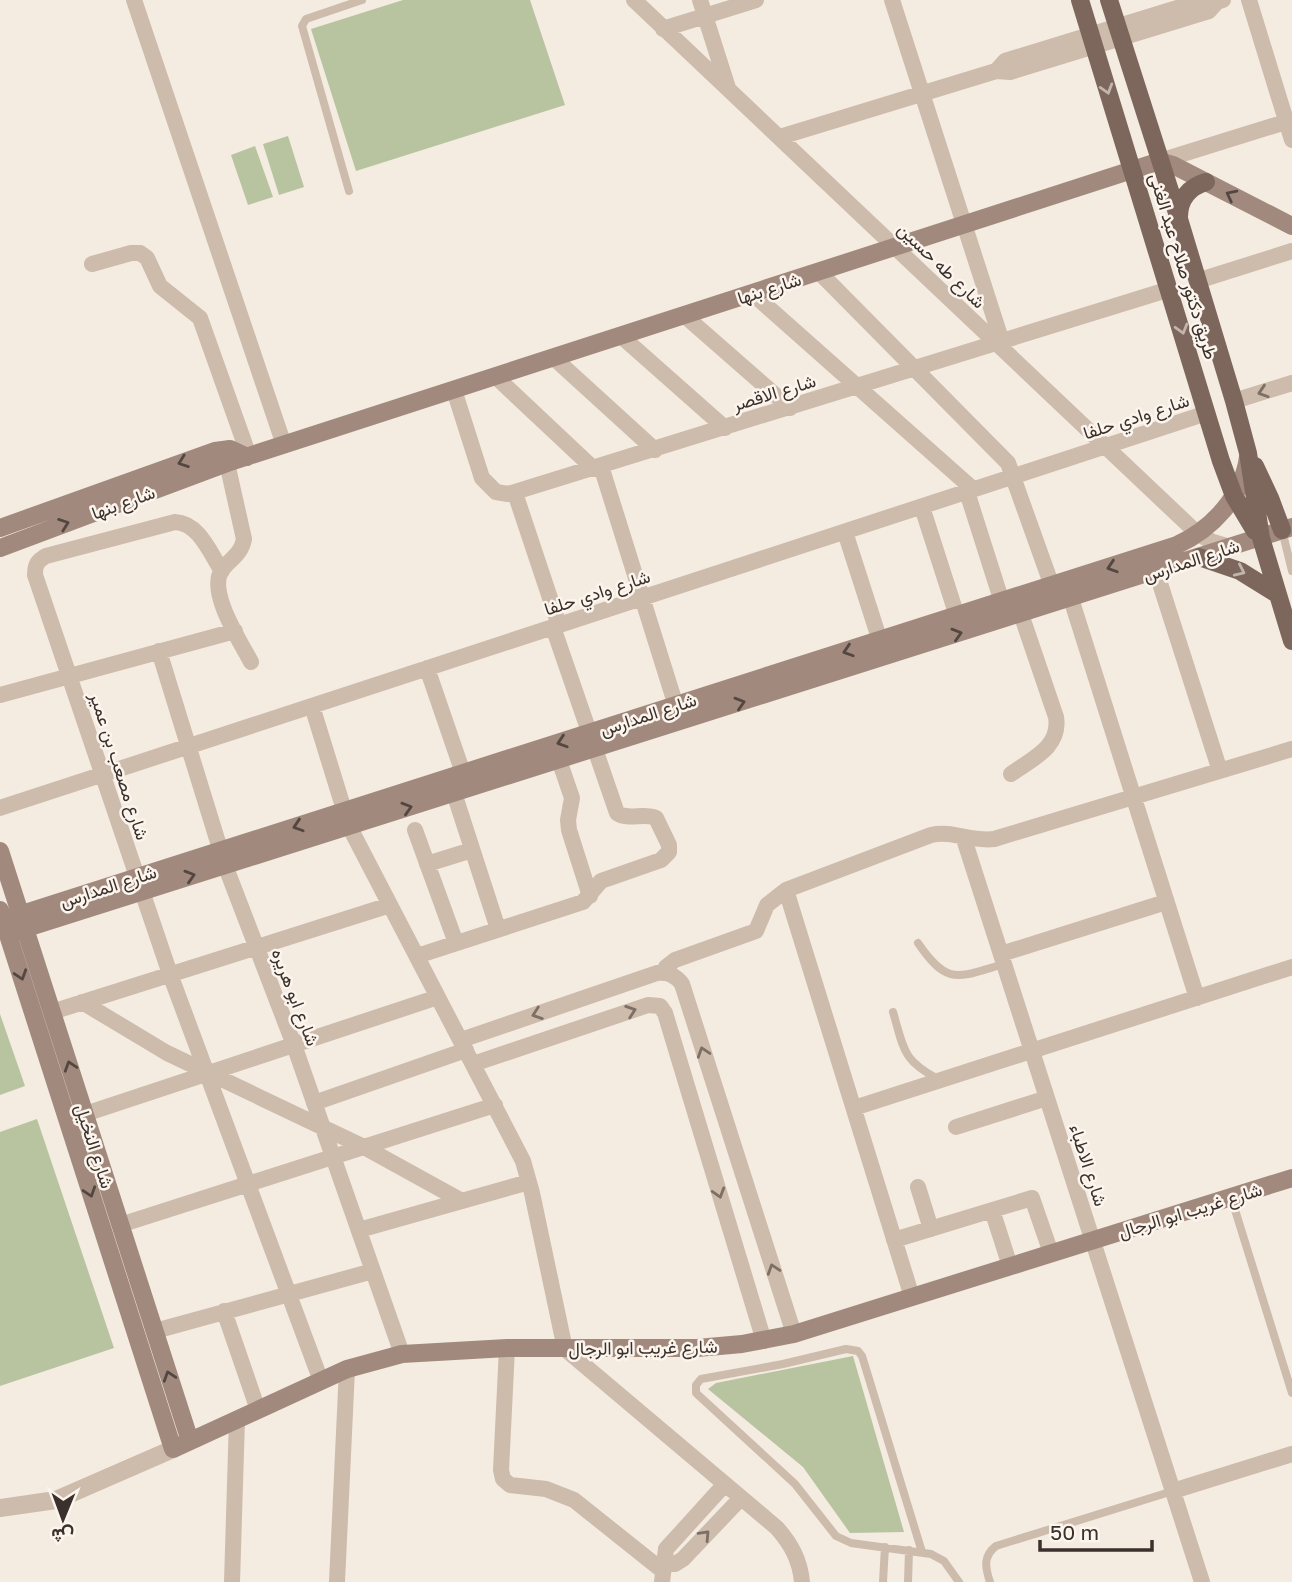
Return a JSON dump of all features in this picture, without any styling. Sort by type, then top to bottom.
[{"type":"main road","name":"طريق دكتور صلاح عبد الغنى","points":[[1080,0],[1234,496],[1261,538]]},
{"type":"main road","name":"طريق دكتور صلاح عبد الغنى","points":[[1109,0],[1180,219],[1234,401],[1248,453],[1261,538],[1292,641]]},
{"type":"main road","name":"شارع بنها","points":[[0,548],[227,463],[1160,161]]},
{"type":"main road","points":[[1160,161],[1292,226]]},
{"type":"main road","points":[[1180,219],[1182,200],[1196,185],[1206,182]]},
{"type":"main road","name":"شارع بنها","points":[[0,528],[215,451],[230,449],[248,456]]},
{"type":"main road","points":[[1248,453],[1287,529]]},
{"type":"main road","name":"شارع المدارس","points":[[11,921],[347,818],[463,773],[590,741],[1021,614],[1062,589],[1177,545],[1198,534],[1234,496],[1245,474],[1248,453]]},
{"type":"main road","name":"شارع المدارس","points":[[347,818],[454,793],[559,760],[590,741],[676,706],[1002,602],[1156,571],[1287,529]]},
{"type":"main road","points":[[1199,557],[1240,571],[1277,594]]},
{"type":"main road","name":"شارع النخيل","points":[[0,851],[11,921],[173,1449]]},
{"type":"main road","name":"شارع النخيل","points":[[11,921],[52,1012],[190,1441]]},
{"type":"main road","name":"شارع غريب ابو الرجال","points":[[173,1449],[346,1369],[402,1354],[507,1348],[697,1349],[764,1341],[794,1334],[1292,1178]]},
{"type":"street","points":[[134,0],[284,445]]},
{"type":"street","name":"شارع طه حسين","points":[[634,0],[729,92],[999,342],[1198,534],[1230,547]]},
{"type":"street","points":[[663,29],[703,8],[756,0]]},
{"type":"street","points":[[892,0],[965,225],[999,342]]},
{"type":"street","points":[[1249,0],[1289,121],[1292,140]]},
{"type":"street","points":[[780,137],[996,71],[1005,61],[1092,40],[1214,1]]},
{"type":"street","points":[[703,8],[729,92]]},
{"type":"street","name":"شارع بنها","points":[[1160,161],[1289,121]]},
{"type":"street","points":[[1197,281],[1292,251]]},
{"type":"street","points":[[92,264],[140,253],[147,258],[160,286],[196,313],[203,323],[248,456]]},
{"type":"street","points":[[819,272],[1005,459],[1014,476],[1062,589],[1133,797],[1197,998]]},
{"type":"street","name":"شارع الاقصر","points":[[514,493],[1170,289]]},
{"type":"street","points":[[753,293],[859,386],[971,491],[1002,602]]},
{"type":"street","points":[[685,316],[790,408]]},
{"type":"street","points":[[621,336],[725,428]]},
{"type":"street","points":[[554,358],[655,450]]},
{"type":"street","points":[[496,377],[597,468],[676,706]]},
{"type":"street","points":[[1234,401],[1292,383]]},
{"type":"street","points":[[417,956],[580,903],[590,896],[601,881],[661,860],[667,856],[669,849],[656,818],[648,815],[623,817],[617,813],[590,741],[514,493],[502,494],[485,483],[454,390]]},
{"type":"street","name":"شارع وادي حلفا","points":[[0,808],[1207,414]]},
{"type":"street","points":[[227,463],[244,540],[241,550],[222,571],[217,591],[251,662]]},
{"type":"street","points":[[922,506],[957,616]]},
{"type":"street","name":"شارع مصعب بن عمير","points":[[222,571],[192,527],[175,522],[46,556],[39,560],[35,567],[35,575],[138,884],[321,1381]]},
{"type":"street","points":[[845,532],[880,641]]},
{"type":"street","points":[[1156,571],[1220,771]]},
{"type":"street","points":[[1011,774],[1047,749],[1057,731],[1056,717],[1021,614]]},
{"type":"street","points":[[0,695],[235,631]]},
{"type":"street","name":"شارع ابو هريره","points":[[159,652],[223,858],[294,1045],[402,1354]]},
{"type":"street","points":[[427,668],[463,773]]},
{"type":"street","points":[[312,706],[347,818],[519,1151],[529,1182],[565,1349],[786,1538],[798,1561],[802,1582]]},
{"type":"street","points":[[314,1103],[467,1051],[664,972],[675,960],[756,931],[767,905],[786,890],[931,835],[994,839],[1292,750]]},
{"type":"street","points":[[559,760],[573,802],[568,820],[569,830],[590,896]]},
{"type":"street","points":[[454,793],[498,929]]},
{"type":"street","points":[[415,831],[456,943]]},
{"type":"street","name":"شارع الاطباء","points":[[964,839],[1202,1582]]},
{"type":"street","points":[[427,864],[472,850]]},
{"type":"street","points":[[786,890],[912,1297]]},
{"type":"street","points":[[1003,959],[1166,902]]},
{"type":"street","points":[[52,1012],[390,905]]},
{"type":"street","points":[[854,1108],[1292,967]]},
{"type":"street","points":[[664,972],[678,978],[682,984],[794,1334]]},
{"type":"street","points":[[85,1114],[439,997]]},
{"type":"street","points":[[82,1002],[167,1054],[364,1147],[462,1201]]},
{"type":"street","points":[[467,1051],[648,1004],[660,1006],[665,1013],[764,1341]]},
{"type":"street","points":[[956,1128],[1047,1098]]},
{"type":"street","points":[[120,1225],[495,1105]]},
{"type":"street","points":[[359,1230],[529,1182]]},
{"type":"street","points":[[918,1187],[931,1229]]},
{"type":"street","points":[[894,1240],[1032,1198],[1051,1253]]},
{"type":"street","points":[[992,1210],[1010,1266]]},
{"type":"street","points":[[155,1331],[373,1271]]},
{"type":"street","points":[[224,1311],[258,1410]]},
{"type":"street","points":[[507,1348],[501,1470],[503,1479],[510,1485],[546,1489],[574,1500],[663,1572]]},
{"type":"street","points":[[337,1582],[346,1369]]},
{"type":"street","points":[[232,1582],[237,1419]]},
{"type":"street","name":"شارع غريب ابو الرجال","points":[[0,1508],[56,1500],[173,1449]]},
{"type":"street","points":[[1173,1491],[1292,1454]]},
{"type":"street","points":[[663,1572],[664,1553],[668,1546],[724,1484]]},
{"type":"street","points":[[663,1572],[683,1559],[741,1497]]},
{"type":"lane","points":[[349,191],[302,26],[306,19],[362,0]]},
{"type":"lane","points":[[1287,529],[1292,571]]},
{"type":"lane","points":[[918,943],[935,966],[952,975],[962,976],[1003,959]]},
{"type":"lane","points":[[893,1012],[905,1054],[910,1062],[941,1080]]},
{"type":"lane","points":[[1231,1197],[1292,1393]]},
{"type":"lane","points":[[922,1552],[862,1356],[858,1351],[846,1349],[783,1364],[701,1378],[696,1385],[696,1393],[795,1484],[830,1531],[850,1543],[931,1554],[944,1561],[959,1582]]},
{"type":"lane","points":[[990,1582],[985,1561],[988,1552],[996,1546],[1173,1491]]},
{"type":"lane","points":[[883,1582],[885,1547]]},
{"type":"lane","points":[[908,1582],[909,1550]]},
{"type":"green space","points":[[403,0],[530,0],[565,105],[356,171],[311,29]]},
{"type":"green space","points":[[288,136],[304,187],[279,195],[263,144]]},
{"type":"green space","points":[[255,146],[273,197],[248,205],[231,155]]},
{"type":"green space","points":[[0,1014],[25,1086],[0,1095]]},
{"type":"green space","points":[[37,1119],[114,1348],[0,1386],[0,1132]]},
{"type":"green space","points":[[853,1356],[904,1532],[850,1533],[803,1467],[708,1389],[716,1383]]}]
